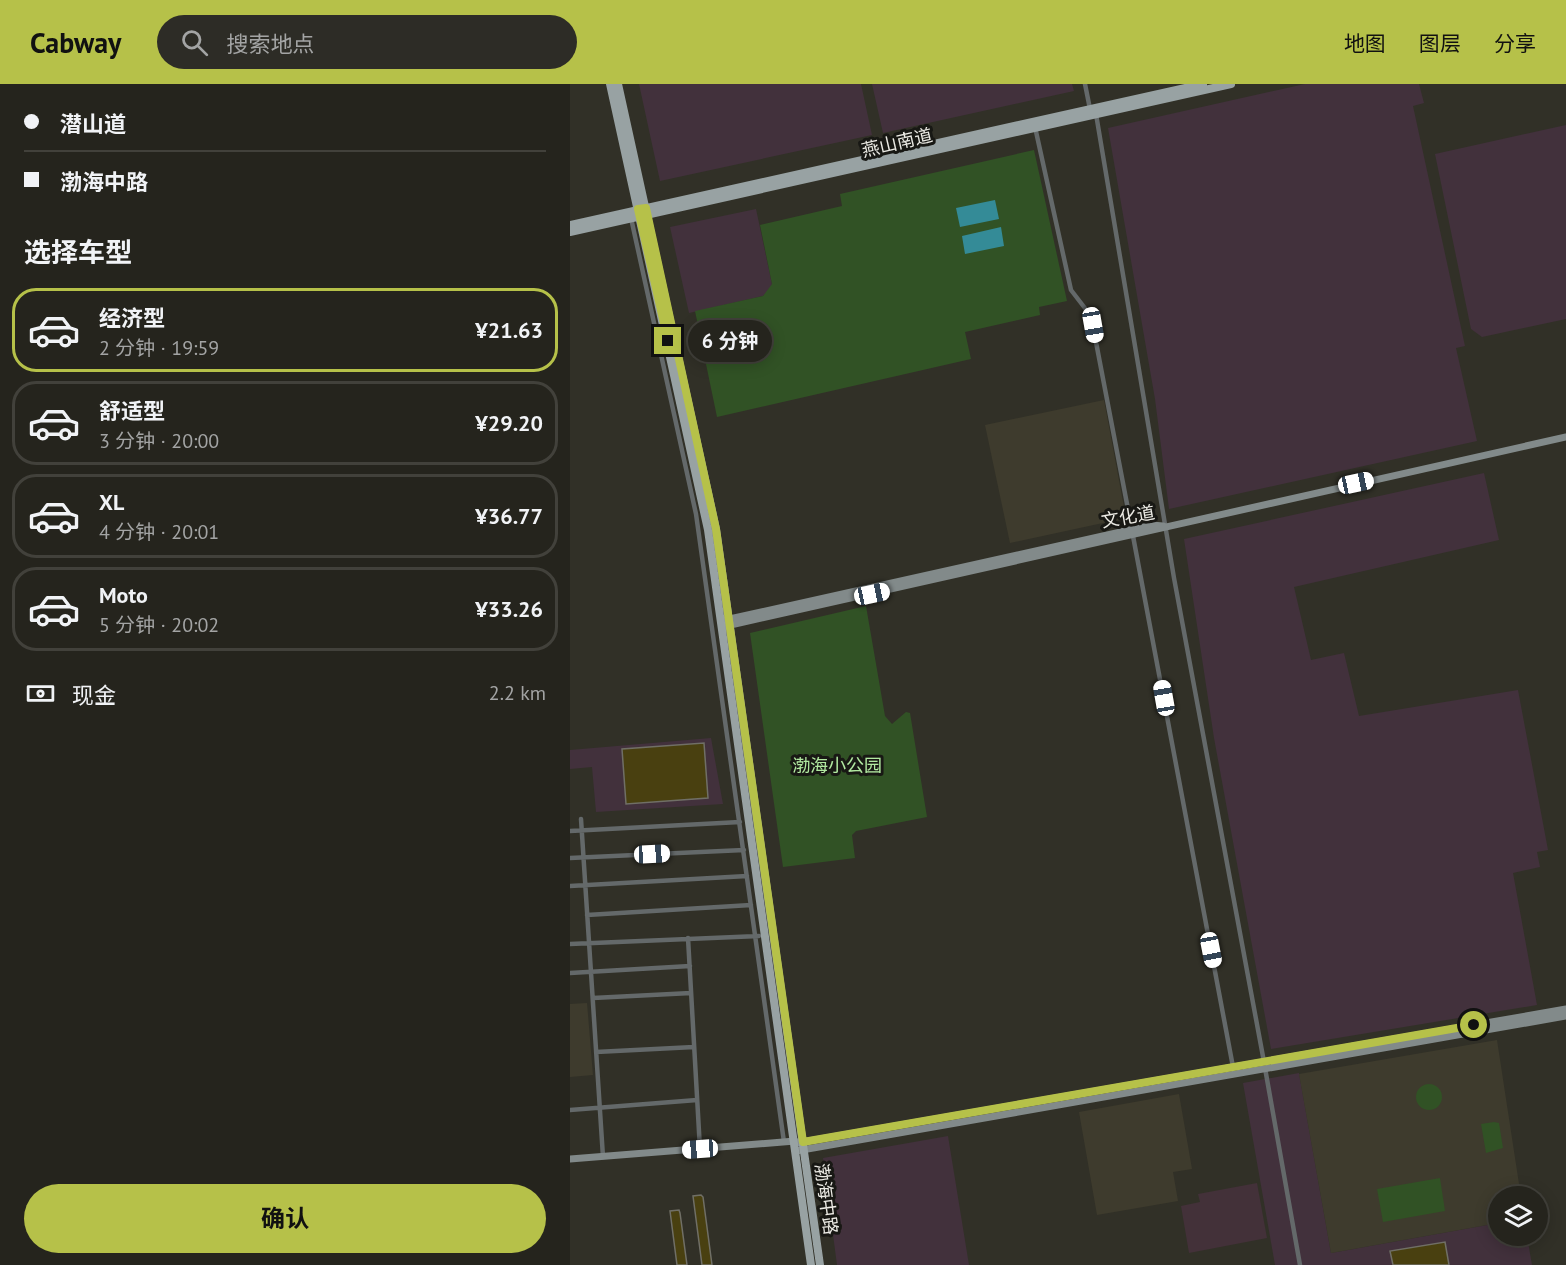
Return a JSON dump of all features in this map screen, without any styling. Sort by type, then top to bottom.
[{"type":"main road","points":[[610,84],[643,212]]},
{"type":"main road","points":[[618,84],[643,212]]},
{"type":"main road","name":"燕山南道","points":[[570,232],[631,218],[643,212],[1093,111],[1203,84]]},
{"type":"main road","name":"燕山南道","points":[[570,225],[643,212],[1035,128],[1093,111],[1231,84]]},
{"type":"main road","name":"渤海中路","points":[[643,212],[712,508],[766,936],[798,1145],[820,1265]]},
{"type":"main road","name":"文化道","points":[[725,623],[1566,437]]},
{"type":"main road","name":"渤海中路","points":[[725,623],[798,1145],[811,1265]]},
{"type":"main road","points":[[798,1145],[1233,1067],[1264,1065],[1566,1009]]},
{"type":"main road","points":[[570,1159],[784,1142],[798,1145],[1566,1016]]},
{"type":"street","points":[[1085,84],[1093,111],[1165,526],[1300,1265]]},
{"type":"street","points":[[1035,128],[1071,290],[1091,316],[1233,1067]]},
{"type":"street","points":[[631,218],[696,514],[784,1142]]},
{"type":"street","points":[[581,819],[603,1156]]},
{"type":"street","points":[[570,831],[740,822]]},
{"type":"street","points":[[570,858],[744,850]]},
{"type":"street","points":[[570,886],[747,876]]},
{"type":"street","points":[[587,915],[752,905]]},
{"type":"street","points":[[570,944],[766,936]]},
{"type":"street","points":[[688,938],[700,1149]]},
{"type":"street","points":[[570,973],[690,966]]},
{"type":"street","points":[[592,998],[691,993]]},
{"type":"street","points":[[596,1052],[694,1047]]},
{"type":"street","points":[[570,1110],[600,1106],[697,1101]]},
{"type":"shaded area","points":[[639,84],[861,84],[872,135],[660,181]]},
{"type":"shaded area","points":[[872,84],[1072,84],[1074,91],[883,133]]},
{"type":"shaded area","points":[[1305,84],[1419,84],[1424,103],[1413,106],[1465,346],[1456,348],[1477,441],[1169,509],[1155,399],[1108,128]]},
{"type":"shaded area","points":[[1566,125],[1566,319],[1482,337],[1471,329],[1435,154]]},
{"type":"shaded area","points":[[756,209],[772,284],[770,290],[763,296],[689,313],[670,227]]},
{"type":"shaded area","points":[[1104,400],[1126,518],[1010,543],[985,425]]},
{"type":"shaded area","points":[[1484,473],[1499,540],[1294,587],[1311,660],[1344,653],[1359,716],[1518,690],[1548,850],[1537,852],[1540,867],[1513,873],[1537,1005],[1271,1049],[1214,738],[1184,539]]},
{"type":"shaded area","points":[[711,738],[723,804],[596,812],[592,767],[570,769],[570,750]]},
{"type":"shaded area","points":[[587,1003],[593,1075],[570,1077],[570,1004]]},
{"type":"shaded area","points":[[1497,1040],[1519,1186],[1488,1186],[1488,1225],[1331,1253],[1299,1074]]},
{"type":"shaded area","points":[[1299,1073],[1331,1253],[1488,1225],[1488,1246],[1529,1246],[1532,1265],[1275,1265],[1243,1083]]},
{"type":"shaded area","points":[[1179,1094],[1192,1169],[1173,1172],[1178,1201],[1097,1215],[1079,1112]]},
{"type":"shaded area","points":[[948,1136],[969,1265],[837,1265],[823,1158]]},
{"type":"shaded area","points":[[1257,1183],[1267,1238],[1189,1253],[1181,1206],[1200,1202],[1198,1194]]},
{"type":"green space","points":[[1034,150],[1067,301],[1039,307],[1040,315],[965,332],[971,359],[717,417],[695,311],[763,296],[772,284],[760,225],[842,206],[840,194]]},
{"type":"green space","name":"渤海小公园","points":[[866,606],[885,716],[892,724],[906,712],[910,713],[927,817],[856,831],[852,835],[855,858],[783,867],[750,633]]},
{"type":"green space","points":[[1429,1084],[1438,1088],[1442,1097],[1438,1106],[1429,1110],[1420,1106],[1416,1097],[1420,1088]]},
{"type":"green space","points":[[1499,1123],[1503,1148],[1486,1153],[1481,1124]]},
{"type":"green space","points":[[1440,1178],[1445,1211],[1383,1222],[1377,1189]]},
{"type":"water","points":[[995,200],[999,219],[960,227],[956,208]]},
{"type":"water","points":[[1001,227],[1004,246],[965,254],[962,236]]},
{"type":"building","points":[[704,743],[708,798],[626,804],[622,749]]},
{"type":"building","points":[[701,1195],[712,1265],[702,1265],[693,1196]]},
{"type":"building","points":[[679,1210],[687,1265],[677,1265],[670,1211]]},
{"type":"building","points":[[1445,1242],[1449,1265],[1393,1265],[1390,1251]]},
{"type":"route","points":[[668,341],[638,209],[646,208],[716,529],[803,1142],[1474,1025]]}]
